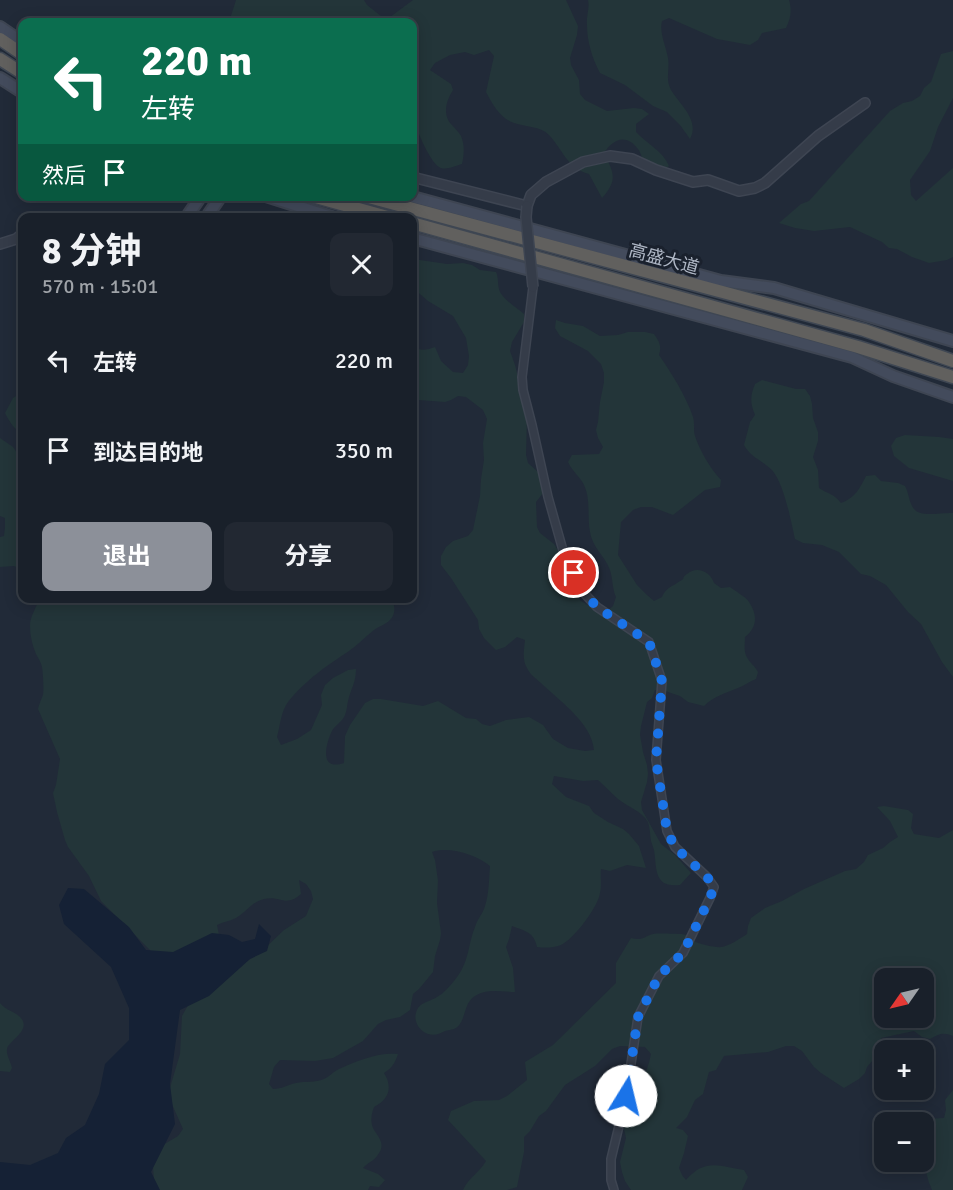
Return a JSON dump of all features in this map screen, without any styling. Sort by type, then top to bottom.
[{"type":"highway","points":[[0,39],[18,51]]},
{"type":"highway","points":[[0,59],[18,71]]},
{"type":"highway","points":[[330,201],[373,213]]},
{"type":"highway","name":"高盛大道","points":[[383,201],[864,330],[953,361]]},
{"type":"highway","name":"高盛大道","points":[[417,224],[858,347],[953,377]]},
{"type":"highway","points":[[864,330],[953,352]]},
{"type":"highway","points":[[858,347],[953,385]]},
{"type":"main road","points":[[0,27],[18,39]]},
{"type":"main road","points":[[0,78],[18,89]]},
{"type":"main road","name":"高盛大道","points":[[417,198],[721,281],[774,288],[953,341]]},
{"type":"main road","points":[[282,201],[319,213]]},
{"type":"main road","points":[[417,239],[852,357],[893,376],[953,397]]},
{"type":"street","points":[[614,1190],[611,1180],[611,1159],[626,1096],[638,1017],[659,976],[683,953],[714,887],[707,877],[675,847],[667,831],[656,760],[662,681],[649,642],[597,607],[584,593],[564,554],[548,496],[522,390],[533,287],[526,217],[527,206],[531,195],[546,182],[583,162],[610,156],[632,159],[656,170],[693,182],[708,180],[739,191],[755,188],[765,183],[818,136],[865,104]]},
{"type":"street","points":[[417,178],[527,206]]},
{"type":"street","points":[[0,244],[18,237]]},
{"type":"shaded area","points":[[236,0],[364,0],[383,18],[230,18]]},
{"type":"shaded area","points":[[413,0],[566,0],[578,26],[570,58],[579,80],[580,94],[585,100],[607,111],[634,108],[642,109],[649,114],[636,124],[636,132],[659,152],[669,166],[662,171],[649,165],[629,141],[616,141],[604,153],[613,176],[602,198],[589,174],[570,163],[546,132],[509,121],[497,110],[486,92],[494,56],[489,50],[474,55],[465,52],[450,55],[435,63],[430,70],[451,84],[453,90],[448,99],[446,112],[449,121],[461,136],[464,146],[462,164],[450,168],[439,167],[427,151],[417,127],[417,18],[389,18]]},
{"type":"shaded area","points":[[588,0],[789,0],[790,14],[786,28],[762,33],[758,40],[750,45],[717,39],[669,18],[662,21],[669,86],[691,119],[693,125],[690,139],[667,112],[653,106],[625,85],[600,73],[592,55],[588,37]]},
{"type":"shaded area","points":[[953,51],[953,98],[938,127],[930,151],[910,180],[911,195],[916,201],[953,168],[953,257],[929,263],[897,249],[889,248],[882,242],[850,227],[814,231],[779,223],[801,204],[809,201],[890,111],[920,96],[931,82],[941,54]]},
{"type":"shaded area","points":[[417,260],[447,264],[463,263],[480,270],[496,272],[502,295],[524,314],[524,322],[512,342],[510,351],[527,417],[526,455],[528,463],[547,480],[547,488],[536,502],[537,527],[540,533],[554,544],[567,565],[575,595],[589,606],[606,612],[613,606],[616,597],[611,573],[591,537],[584,485],[568,462],[572,455],[599,454],[603,447],[596,430],[604,373],[601,364],[588,351],[560,336],[555,328],[556,320],[583,326],[600,336],[628,332],[654,334],[660,344],[659,355],[687,401],[693,417],[697,442],[709,465],[721,480],[720,487],[705,490],[673,515],[652,507],[633,510],[621,522],[618,555],[637,585],[654,601],[695,570],[707,573],[721,588],[730,587],[745,598],[755,616],[752,630],[745,637],[745,651],[758,672],[756,679],[716,697],[704,706],[688,702],[680,696],[663,690],[655,690],[652,698],[647,702],[640,735],[648,774],[641,802],[642,810],[661,844],[675,855],[691,873],[680,885],[665,883],[658,875],[649,824],[642,815],[618,799],[598,780],[583,781],[554,776],[552,784],[566,797],[589,806],[594,813],[629,834],[639,846],[646,868],[627,865],[610,871],[601,869],[601,890],[595,906],[579,930],[561,945],[549,948],[537,947],[531,935],[512,926],[506,947],[513,968],[515,992],[490,991],[475,996],[468,1004],[458,1026],[433,1035],[418,1027],[416,1012],[422,1004],[446,990],[463,967],[472,934],[486,902],[490,866],[478,858],[455,851],[432,852],[438,881],[437,903],[441,933],[433,972],[413,994],[410,1010],[400,1017],[378,1024],[363,1041],[333,1058],[315,1061],[280,1060],[274,1067],[269,1084],[276,1089],[296,1083],[321,1080],[360,1060],[383,1054],[398,1054],[393,1065],[384,1073],[389,1088],[388,1093],[383,1101],[374,1107],[372,1116],[372,1125],[381,1142],[381,1149],[376,1158],[363,1168],[378,1174],[385,1180],[379,1187],[370,1186],[368,1190],[158,1190],[153,1167],[163,1145],[178,1136],[183,1129],[171,1102],[169,1091],[180,1054],[182,1016],[197,993],[260,953],[284,930],[306,916],[313,899],[306,884],[299,880],[301,894],[296,898],[287,901],[275,898],[264,899],[236,918],[217,925],[220,940],[216,957],[152,952],[101,901],[89,876],[68,847],[57,812],[53,793],[60,759],[38,709],[43,693],[43,673],[32,644],[30,629],[37,603],[394,603],[393,615],[390,620],[317,674],[288,702],[282,714],[277,737],[281,745],[311,730],[322,705],[321,695],[325,685],[348,670],[356,669],[345,715],[332,730],[327,745],[326,756],[331,764],[344,763],[345,736],[365,703],[373,699],[423,706],[438,701],[466,718],[476,719],[490,726],[506,720],[529,717],[543,725],[553,739],[568,748],[594,750],[592,740],[582,722],[528,671],[524,658],[525,640],[517,637],[505,647],[496,650],[484,638],[479,629],[478,620],[441,565],[441,556],[446,547],[453,541],[468,536],[473,530],[480,496],[484,460],[483,443],[487,419],[483,410],[466,397],[458,396],[445,402],[417,399],[417,348],[424,350],[435,347],[441,361],[453,372],[463,373],[468,365],[466,338],[453,316],[417,291]]},
{"type":"shaded area","points":[[762,380],[796,389],[805,389],[810,396],[813,418],[818,432],[813,457],[818,470],[819,488],[841,503],[853,495],[866,476],[875,475],[881,481],[905,486],[911,504],[917,512],[953,513],[953,677],[921,624],[886,585],[861,574],[839,552],[822,545],[803,543],[795,539],[776,476],[744,445],[750,422],[755,415],[751,403],[752,392],[755,384]]},
{"type":"shaded area","points":[[18,395],[18,431],[5,413],[13,398]]},
{"type":"shaded area","points":[[905,435],[953,439],[953,481],[909,468],[894,456],[891,446],[896,438]]},
{"type":"shaded area","points":[[0,438],[13,447],[18,454],[18,568],[0,567],[0,537],[4,536],[5,518],[0,516]]},
{"type":"shaded area","points":[[877,807],[908,810],[913,814],[911,828],[914,834],[939,838],[953,830],[953,1036],[941,1034],[930,1039],[914,1031],[874,1040],[874,1059],[859,1079],[844,1088],[821,1073],[802,1051],[794,1046],[768,1052],[724,1056],[716,1070],[709,1072],[703,1094],[695,1100],[687,1117],[676,1128],[683,1130],[688,1136],[679,1168],[686,1180],[706,1166],[744,1170],[748,1177],[742,1190],[631,1190],[625,1181],[620,1162],[626,1138],[624,1129],[628,1112],[626,1104],[642,1080],[651,1054],[645,1047],[620,1046],[612,1049],[595,1066],[565,1085],[546,1111],[539,1116],[524,1137],[524,1152],[517,1187],[507,1190],[463,1190],[486,1161],[448,1120],[451,1111],[474,1101],[499,1100],[527,1080],[525,1062],[553,1045],[616,983],[616,963],[631,938],[641,939],[655,934],[682,934],[696,942],[712,946],[722,947],[731,944],[747,934],[751,918],[765,908],[845,871],[856,869],[868,855],[898,837],[890,821]]},
{"type":"shaded area","points":[[0,1003],[18,1015],[24,1026],[7,1049],[12,1068],[10,1072],[0,1071]]},
{"type":"shaded area","points":[[953,1090],[953,1190],[932,1190],[927,1172],[934,1172],[934,1119],[944,1118],[945,1100]]},
{"type":"water","points":[[68,888],[84,889],[129,927],[146,950],[173,952],[212,933],[229,935],[242,942],[255,939],[259,924],[271,936],[267,951],[250,959],[209,996],[180,1010],[170,1084],[175,1124],[151,1172],[160,1190],[0,1190],[0,1162],[30,1165],[58,1153],[66,1138],[85,1125],[99,1094],[105,1064],[129,1040],[129,1008],[111,967],[64,924],[59,905]]},
{"type":"route","points":[[574,573],[584,593],[597,607],[649,642],[662,681],[656,760],[667,831],[675,847],[707,877],[714,887],[683,953],[659,976],[638,1017],[626,1096]]}]
